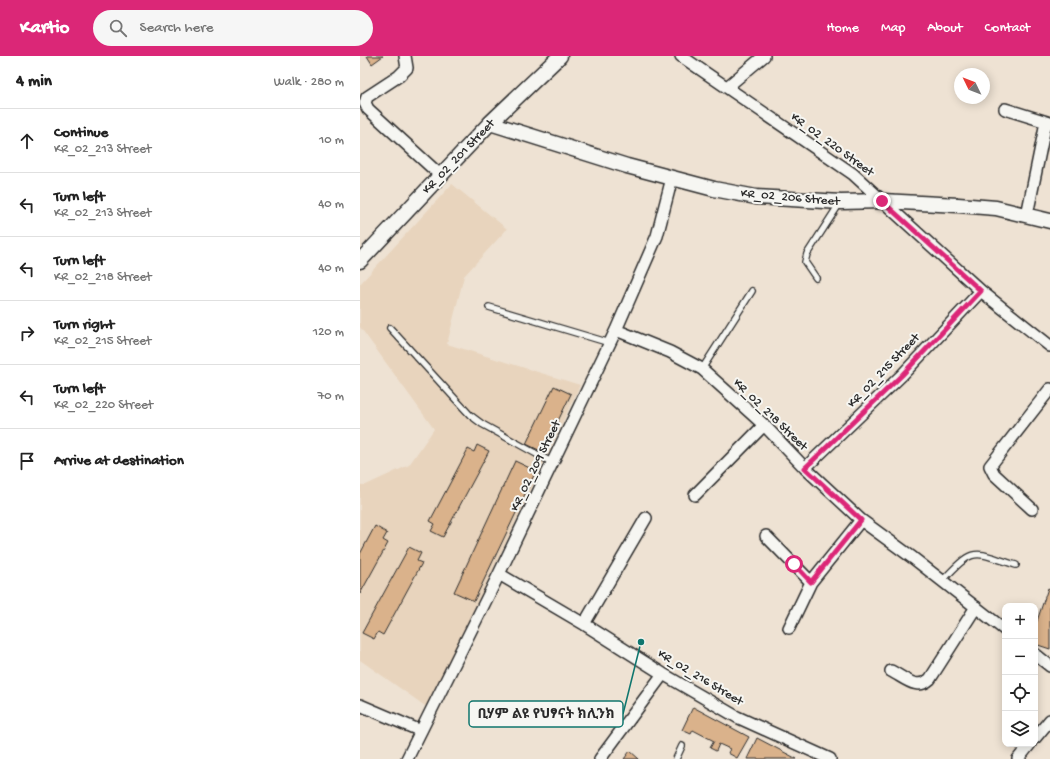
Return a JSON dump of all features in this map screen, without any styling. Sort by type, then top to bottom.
[{"type":"street","points":[[405,56],[407,68],[399,76],[367,97],[365,103],[368,109],[440,176]]},
{"type":"street","name":"KR_02_201 Street","points":[[360,261],[490,123],[560,56]]},
{"type":"street","name":"KR_02_220 Street","points":[[681,56],[853,174],[981,291],[1050,346]]},
{"type":"street","points":[[727,87],[764,56]]},
{"type":"street","points":[[1005,109],[1048,122],[1027,216]]},
{"type":"street","name":"KR_02_206 Street","points":[[490,123],[627,166],[714,189],[756,197],[841,202],[882,201],[966,205],[996,208],[1050,221]]},
{"type":"street","name":"KR_02_209 Street","points":[[408,759],[553,463],[616,330],[657,236],[672,178]]},
{"type":"street","name":"KR_02_215 Street","points":[[805,468],[902,375],[981,291]]},
{"type":"street","name":"KR_02_218 Street","points":[[616,330],[670,352],[702,368],[764,425],[805,468],[861,520],[943,580],[1002,628]]},
{"type":"street","points":[[1032,509],[994,474],[990,466],[1050,389]]},
{"type":"street","points":[[695,495],[764,425]]},
{"type":"street","points":[[584,624],[646,518]]},
{"type":"street","points":[[789,628],[811,582],[861,520]]},
{"type":"street","points":[[766,536],[811,582]]},
{"type":"street","name":"KR_02_216 Street","points":[[499,574],[736,717],[830,759]]},
{"type":"street","points":[[891,671],[918,686],[924,685],[930,679],[976,607]]},
{"type":"street","points":[[1038,656],[1050,666]]},
{"type":"street","points":[[600,759],[663,674]]},
{"type":"street","points":[[360,705],[421,731]]},
{"type":"street","points":[[1038,734],[1050,720]]},
{"type":"street","points":[[1018,759],[1028,747]]},
{"type":"lane","points":[[816,278],[805,262],[806,254],[841,202]]},
{"type":"lane","points":[[702,368],[752,291]]},
{"type":"lane","points":[[489,307],[610,343]]},
{"type":"lane","points":[[390,328],[470,414],[482,424],[553,463]]},
{"type":"lane","points":[[943,580],[962,560],[974,554],[988,555],[1016,565]]},
{"type":"lane","points":[[676,759],[682,746]]},
{"type":"shaded area","points":[[452,184],[507,229],[464,276],[447,344],[580,385],[428,708],[360,660],[360,485],[366,485],[409,465],[434,429],[360,327],[360,284]]},
{"type":"building","points":[[367,56],[383,56],[372,64]]},
{"type":"building","points":[[554,386],[571,394],[543,452],[526,444]]},
{"type":"building","points":[[477,445],[489,451],[443,537],[431,531],[435,524],[430,521],[468,449],[474,452]]},
{"type":"building","points":[[515,461],[536,471],[474,601],[454,592]]},
{"type":"building","points":[[375,526],[387,533],[383,540],[388,543],[360,594],[360,554]]},
{"type":"building","points":[[409,547],[421,553],[417,561],[422,563],[383,635],[378,632],[374,639],[362,633]]},
{"type":"building","points":[[1048,588],[1050,589],[1050,649],[1038,645],[1038,618]]},
{"type":"building","points":[[693,707],[749,737],[737,758],[728,753],[730,749],[719,744],[716,751],[710,748],[714,741],[693,730],[691,734],[682,730]]},
{"type":"building","points":[[757,738],[797,759],[747,759]]},
{"type":"building","points":[[630,751],[639,759],[624,759]]},
{"type":"place","name":"ቢሃም ልዩ የህፃናት ክሊንክ","points":[[641,642]]},
{"type":"route","points":[[794,564],[811,582],[861,520],[805,468],[902,375],[981,291],[882,201]]}]
